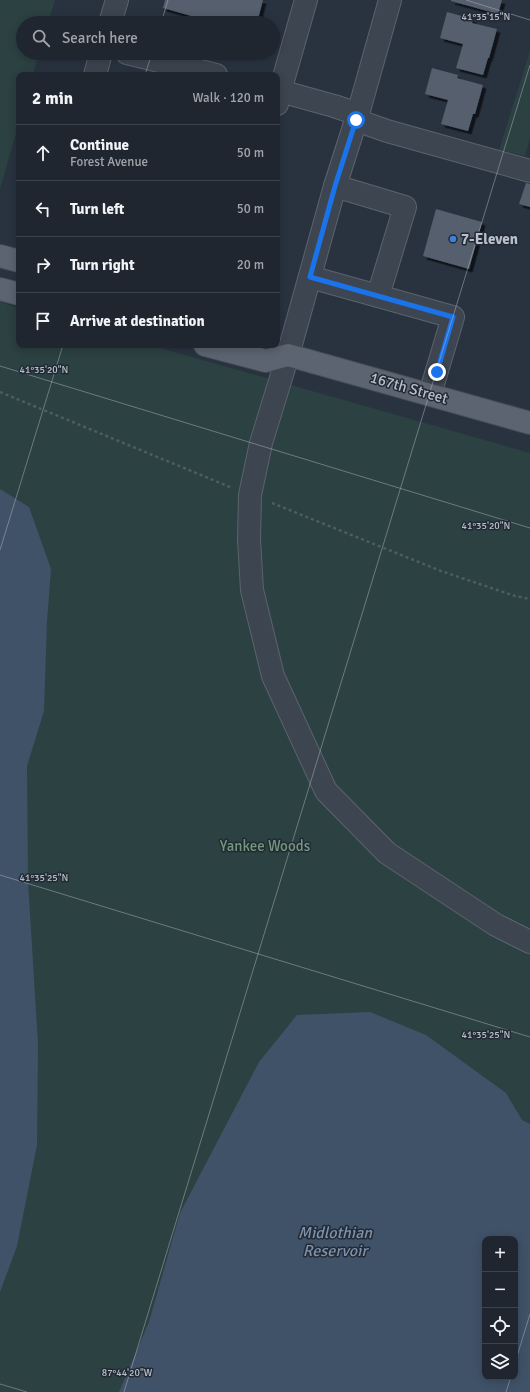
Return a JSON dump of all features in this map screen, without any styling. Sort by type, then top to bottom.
[{"type":"main road","points":[[0,256],[16,260]]},
{"type":"main road","points":[[0,289],[16,293]]},
{"type":"main road","points":[[216,348],[266,362],[283,348]]},
{"type":"main road","name":"167th Street","points":[[283,348],[430,394],[530,423]]},
{"type":"street","points":[[112,16],[117,0]]},
{"type":"street","points":[[280,88],[306,0]]},
{"type":"street","points":[[390,0],[357,117],[335,186],[310,277],[283,348],[250,495],[249,540],[252,590],[273,676],[326,790],[387,852],[496,925],[530,942]]},
{"type":"street","points":[[96,72],[99,60]]},
{"type":"street","points":[[155,60],[204,72]]},
{"type":"street","points":[[280,95],[334,106],[388,131],[530,171]]},
{"type":"street","points":[[335,186],[405,207],[378,296]]},
{"type":"street","points":[[310,277],[453,317],[430,394]]},
{"type":"green space","points":[[0,0],[55,0],[50,16],[16,16],[16,60],[37,60],[34,72],[16,72],[16,133],[0,189]]},
{"type":"green space","points":[[530,51],[530,138],[525,156],[499,150]]},
{"type":"green space","name":"Yankee Woods","points":[[0,302],[16,307],[16,348],[161,348],[530,453],[530,1392],[0,1392]]},
{"type":"water","points":[[0,489],[29,507],[51,569],[47,621],[44,711],[27,766],[28,881],[38,1044],[37,1145],[17,1246],[0,1292]]},
{"type":"water","name":"Midlothian Reservoir","points":[[370,1012],[426,1035],[506,1093],[522,1120],[530,1124],[530,1392],[119,1392],[149,1322],[180,1213],[259,1062],[297,1015]]},
{"type":"building","points":[[165,0],[263,0],[259,16],[191,16],[163,8]]},
{"type":"building","points":[[451,0],[502,0],[498,14]]},
{"type":"building","points":[[447,12],[473,19],[472,23],[497,29],[483,75],[456,68],[463,44],[440,38]]},
{"type":"building","points":[[432,68],[458,75],[457,78],[483,85],[475,114],[473,114],[468,131],[441,124],[448,100],[425,94]]},
{"type":"building","points":[[526,183],[530,184],[530,207],[519,204]]},
{"type":"building","name":"7-Eleven","points":[[436,209],[482,222],[469,269],[423,256]]},
{"type":"place","name":"7-Eleven","points":[[453,239]]},
{"type":"route","points":[[356,120],[335,186],[310,277],[453,317],[437,372]]}]
